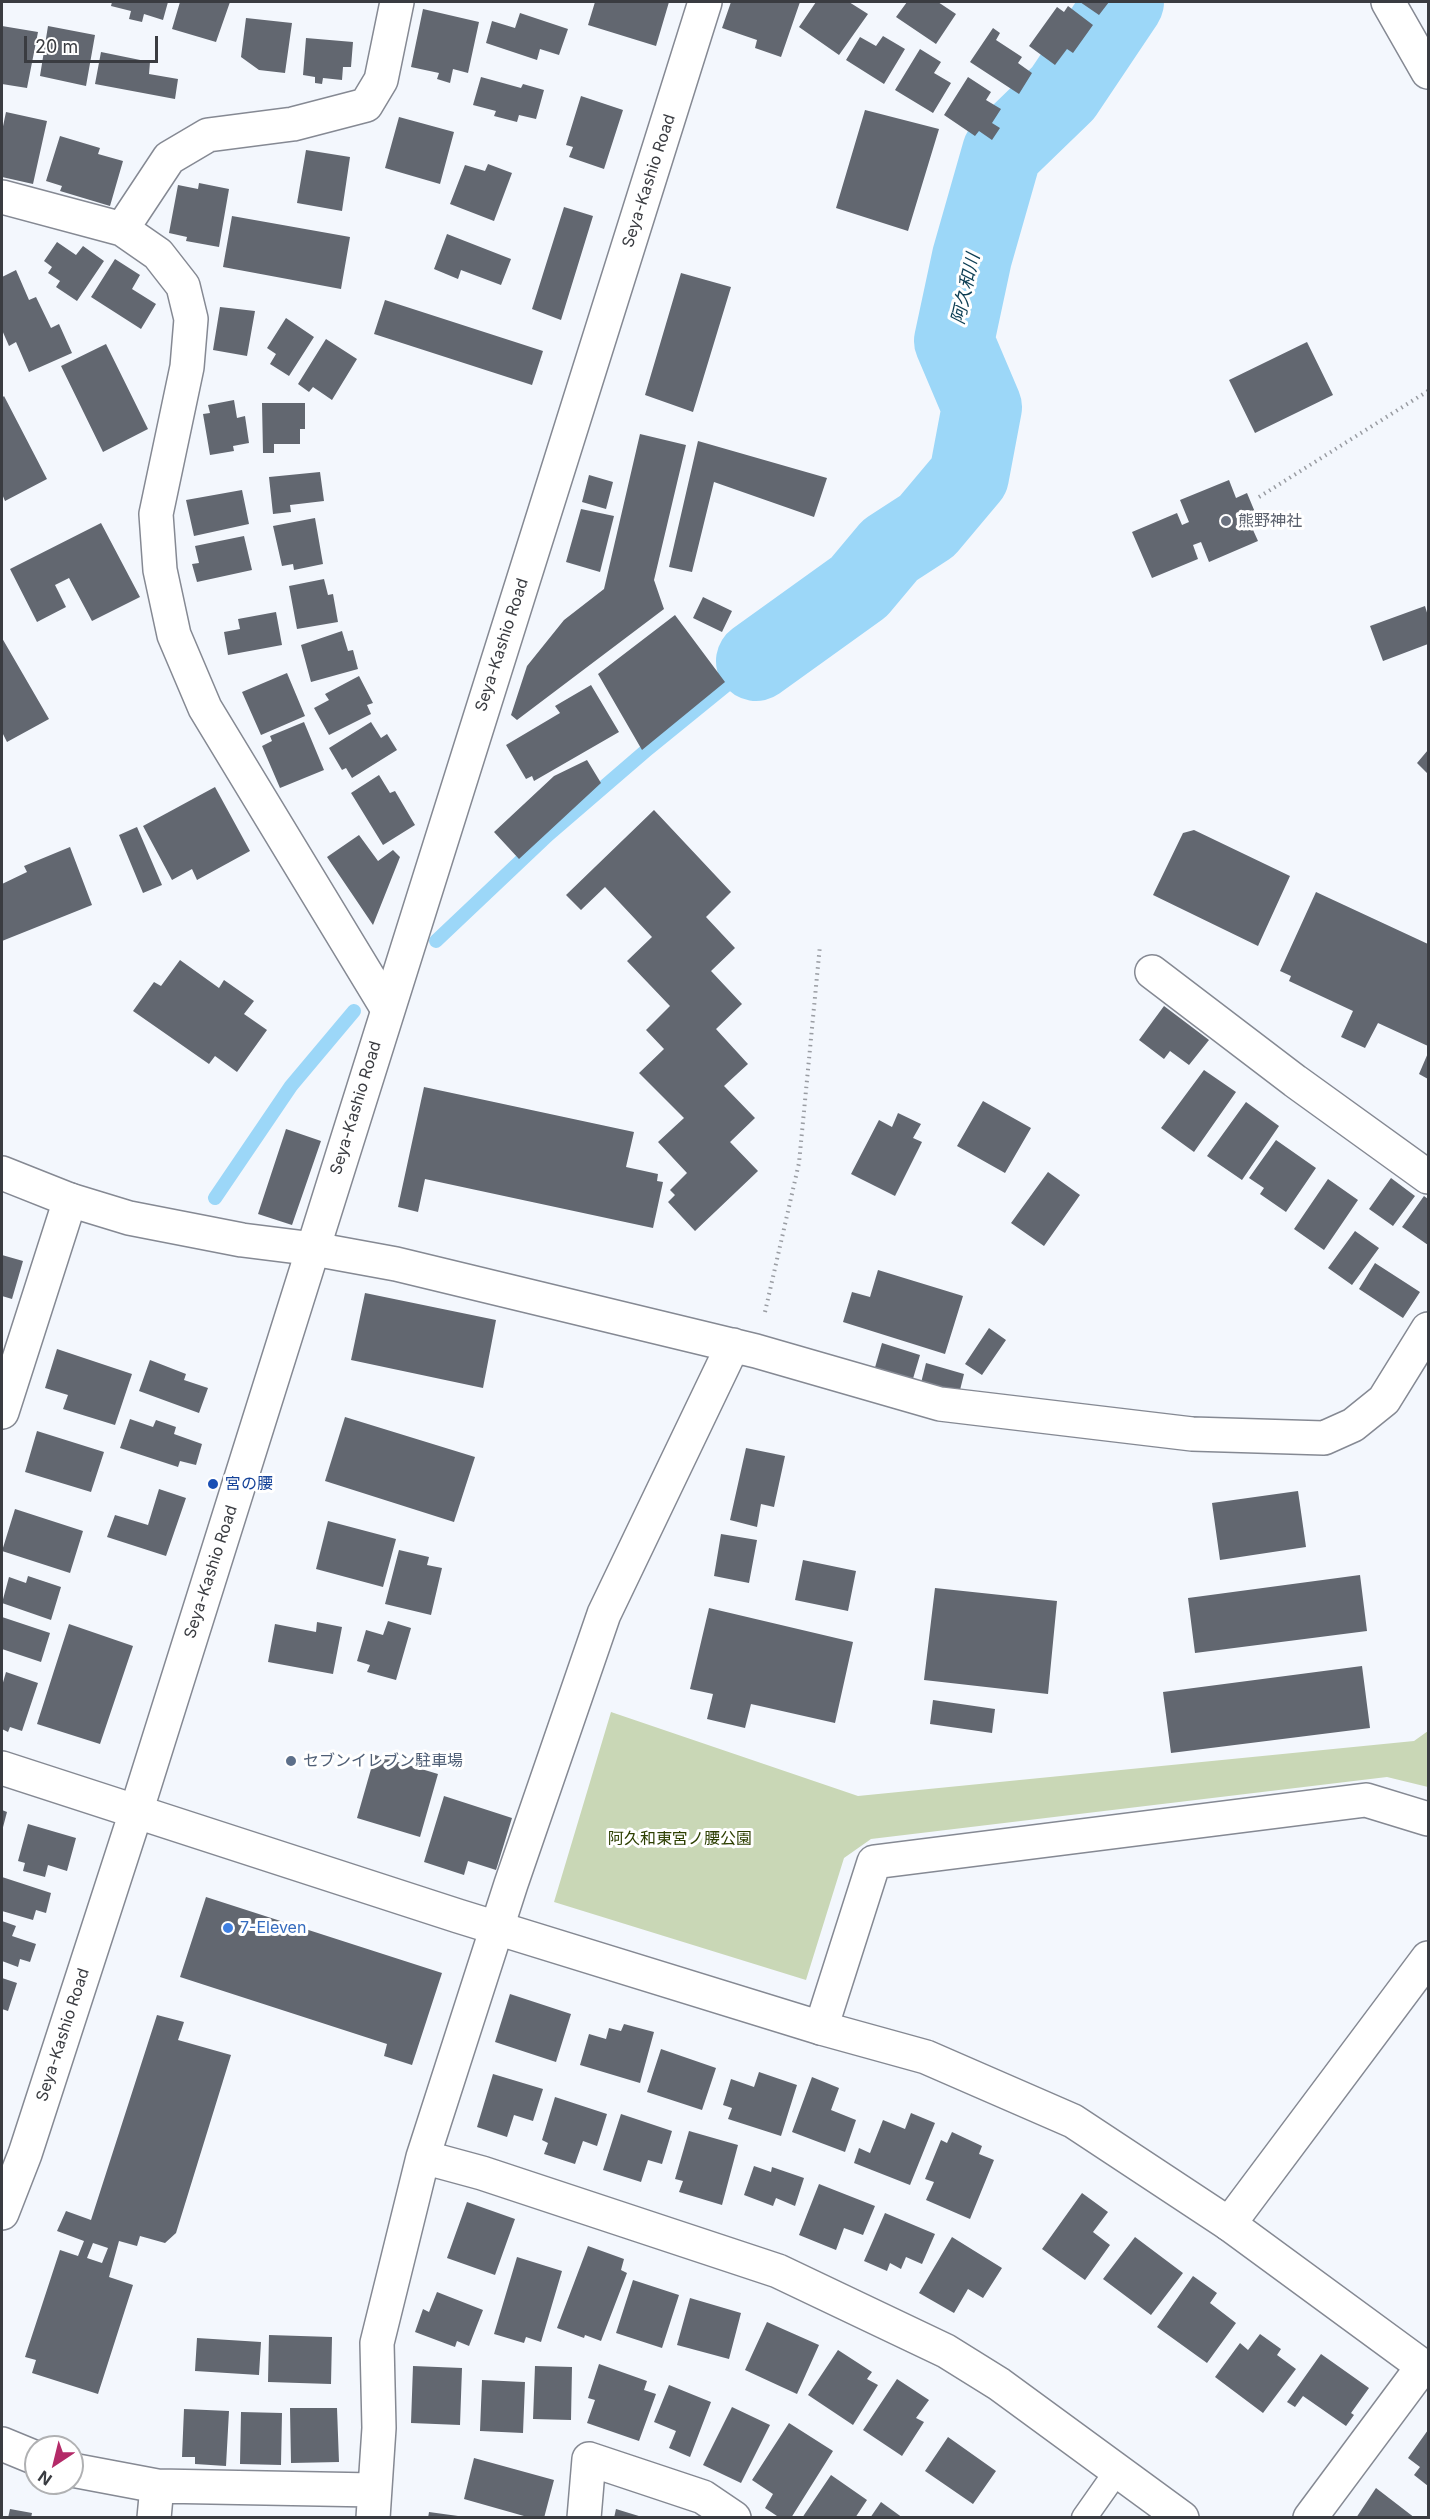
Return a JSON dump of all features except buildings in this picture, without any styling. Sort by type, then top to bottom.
[{"type":"street","points":[[122,229],[169,158],[208,135],[293,124],[366,105],[381,80],[397,2]]},
{"type":"street","name":"Seya-Kashio Road","points":[[2,2213],[25,2154],[136,1812],[705,2]]},
{"type":"street","points":[[1388,2],[1428,72]]},
{"type":"street","points":[[2,196],[122,229],[158,254],[183,286],[191,319],[187,367],[156,514],[159,570],[174,635],[206,708],[387,1008]]},
{"type":"street","points":[[1152,972],[1295,1081],[1428,1177]]},
{"type":"street","points":[[2,1173],[70,1200],[129,1218],[242,1240],[314,1249],[396,1264],[745,1348],[940,1404],[1192,1434],[1324,1438],[1353,1425],[1384,1400],[1428,1329]]},
{"type":"street","points":[[2,1412],[70,1200]]},
{"type":"street","points":[[84,2475],[155,2502],[373,2504],[379,2428],[377,2343],[423,2157],[604,1614],[745,1348]]},
{"type":"street","points":[[2,1768],[498,1928],[821,2028],[926,2057],[1073,2121],[1228,2224],[1426,2368],[1310,2517]]},
{"type":"street","points":[[821,2028],[874,1862],[1366,1800],[1428,1819]]},
{"type":"street","points":[[1228,2224],[1428,1958]]},
{"type":"street","points":[[423,2157],[482,2173],[778,2271],[946,2350],[999,2384],[1182,2517]]},
{"type":"street","points":[[2,2444],[24,2453]]},
{"type":"street","points":[[584,2517],[589,2459],[703,2497],[734,2517]]},
{"type":"lane","points":[[1084,2517],[1117,2471]]},
{"type":"path","points":[[1259,497],[1428,391]]},
{"type":"path","points":[[745,1348],[799,1163],[820,945]]},
{"type":"green space","name":"阿久和東宮ノ腰公園","points":[[611,1712],[858,1796],[1414,1741],[1428,1731],[1428,1787],[1387,1777],[871,1839],[844,1858],[806,1980],[554,1902]]},
{"type":"waterway","name":"阿久和川","points":[[756,661],[859,587],[890,550],[927,526],[969,476],[982,407],[954,341],[972,257],[1002,152],[1063,93],[1124,2]]},
{"type":"waterway","points":[[436,941],[548,835],[649,748],[756,661]]},
{"type":"waterway","points":[[215,1198],[291,1086],[354,1011]]},
{"type":"place","name":"熊野神社","points":[[1226,521]]},
{"type":"place","name":"宮の腰","points":[[213,1484]]},
{"type":"place","name":"セブンイレブン駐車場","points":[[291,1761]]},
{"type":"place","name":"7-Eleven","points":[[228,1928]]}]
